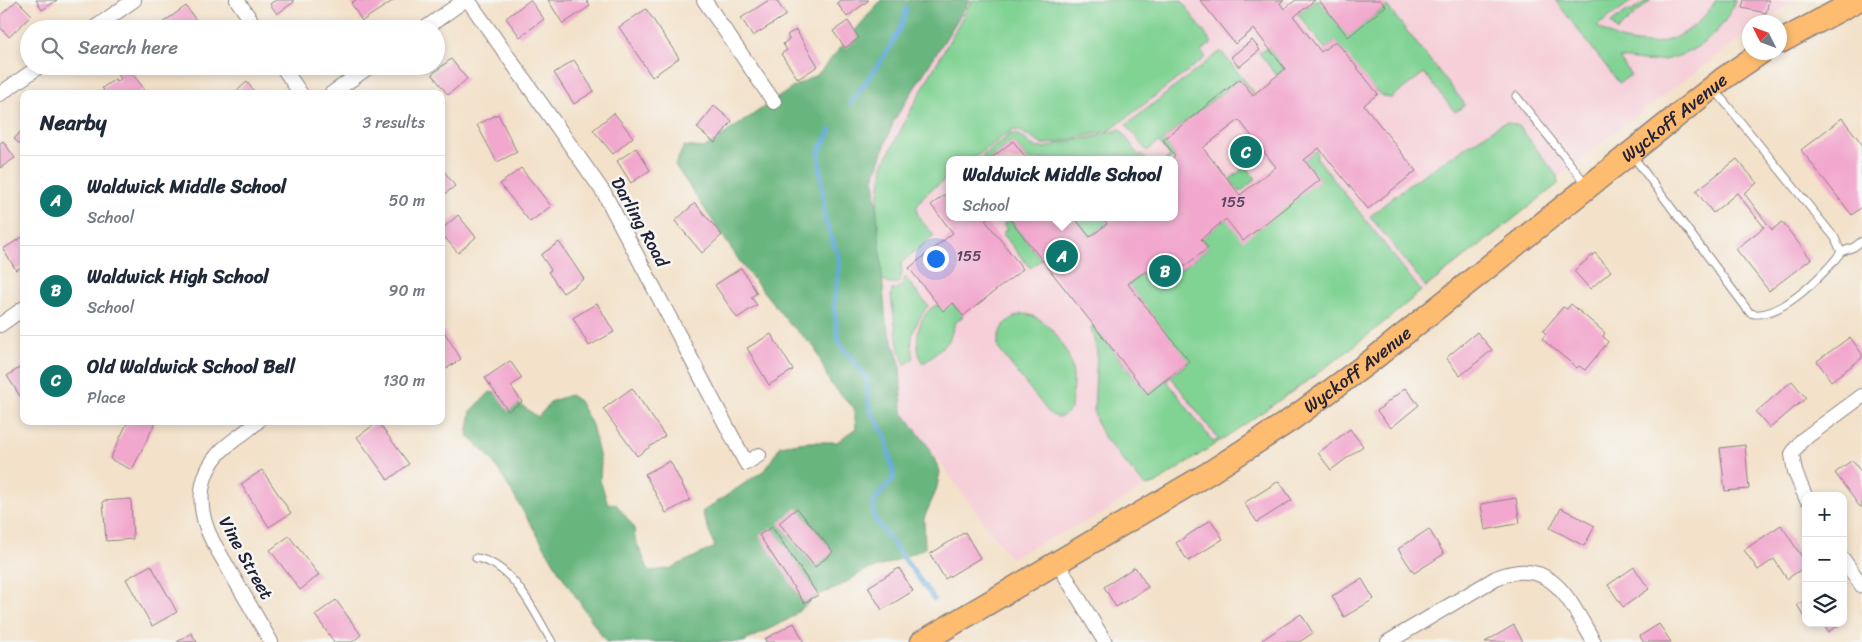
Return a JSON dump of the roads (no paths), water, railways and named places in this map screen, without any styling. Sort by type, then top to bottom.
[{"type":"main road","points":[[1787,38],[1858,0]]},
{"type":"main road","name":"Wyckoff Avenue","points":[[922,642],[1208,473],[1292,418],[1372,360],[1630,153],[1751,60]]},
{"type":"street","points":[[106,20],[134,0]]},
{"type":"street","points":[[237,0],[251,20]]},
{"type":"street","points":[[437,20],[467,0]]},
{"type":"street","name":"Darling Road","points":[[467,0],[604,193],[746,463],[759,455]]},
{"type":"street","points":[[704,0],[774,102]]},
{"type":"street","points":[[0,94],[27,75]]},
{"type":"street","points":[[288,75],[298,90]]},
{"type":"street","points":[[337,90],[357,75]]},
{"type":"street","points":[[0,325],[20,311]]},
{"type":"street","points":[[1803,492],[1795,472],[1792,454],[1801,441],[1862,396]]},
{"type":"street","name":"Vine Street","points":[[253,425],[222,451],[212,463],[201,492],[201,511],[209,535],[271,642]]},
{"type":"street","points":[[1057,562],[1105,642]]},
{"type":"street","points":[[1847,565],[1862,586]]},
{"type":"street","points":[[1388,642],[1496,578],[1507,573],[1522,571],[1536,573],[1550,579],[1562,589],[1594,642]]},
{"type":"lane","points":[[1713,88],[1835,238],[1841,252]]},
{"type":"lane","points":[[1516,96],[1588,187]]},
{"type":"lane","points":[[1630,153],[1750,313],[1759,316],[1770,312],[1801,294],[1829,268],[1841,252],[1854,247],[1862,241]]},
{"type":"lane","points":[[476,558],[496,564],[516,584],[552,642]]},
{"type":"waterway","points":[[851,103],[891,44],[906,8]]},
{"type":"waterway","points":[[831,130],[819,152],[825,220],[840,261],[834,306],[839,342],[867,379],[869,407],[886,438],[894,478],[874,501],[874,518],[934,599]]},
{"type":"place","name":"Old Waldwick School Bell","points":[[1246,152]]},
{"type":"place","name":"Waldwick Middle School","points":[[1062,256]]},
{"type":"place","name":"Waldwick High School","points":[[1165,271]]}]
